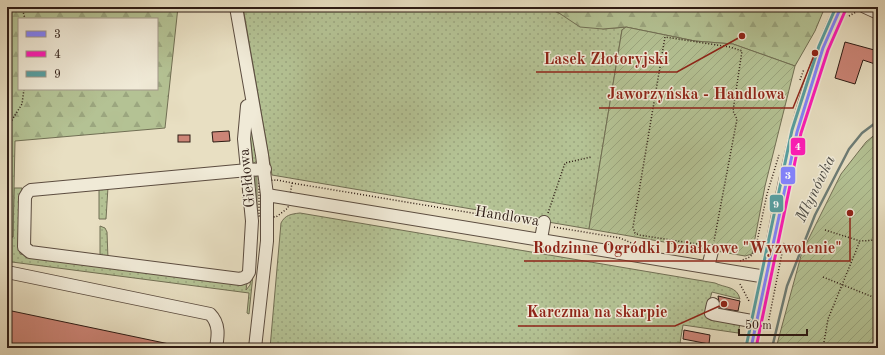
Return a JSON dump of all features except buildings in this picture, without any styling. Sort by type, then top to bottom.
[{"type":"street","name":"Giełdowa","points":[[236,7],[247,106],[264,169],[267,195],[266,240],[255,348]]},
{"type":"street","points":[[861,9],[878,13]]},
{"type":"street","points":[[751,348],[791,154],[809,89],[844,12]]},
{"type":"street","points":[[247,106],[244,138],[248,170],[252,228],[249,272],[243,279],[30,252],[24,247],[25,197],[30,190],[248,170],[264,169]]},
{"type":"street","name":"Handlowa","points":[[267,195],[766,277]]},
{"type":"street","points":[[540,239],[544,223]]},
{"type":"street","points":[[708,267],[712,248]]},
{"type":"street","points":[[7,272],[210,314],[215,319],[217,328],[216,348]]},
{"type":"street","points":[[714,304],[711,313],[713,314],[757,322]]},
{"type":"path","points":[[22,7],[25,18]]},
{"type":"path","points":[[844,12],[861,9]]},
{"type":"path","points":[[665,37],[742,51],[733,111],[737,119],[712,248],[639,235],[635,233],[633,227],[665,37]]},
{"type":"path","points":[[7,128],[22,104],[24,90]]},
{"type":"path","points":[[544,223],[566,163],[591,157]]},
{"type":"path","points":[[292,183],[544,223],[620,238],[634,244]]},
{"type":"path","points":[[825,230],[860,241],[878,240]]},
{"type":"path","points":[[765,334],[769,322],[784,239]]},
{"type":"path","points":[[823,348],[828,320],[860,241]]},
{"type":"path","points":[[738,261],[744,261],[755,251]]},
{"type":"path","points":[[823,277],[878,299]]},
{"type":"green space","points":[[7,7],[178,7],[165,128],[15,141],[13,237],[7,235]]},
{"type":"green space","points":[[243,7],[550,7],[556,12],[603,29],[626,27],[622,30],[589,229],[272,175]]},
{"type":"green space","points":[[550,7],[825,7],[815,31],[795,66],[733,44],[695,41],[626,27],[603,29],[580,27]]},
{"type":"green space","points":[[626,27],[695,41],[733,44],[795,66],[765,186],[752,254],[745,256],[589,229],[622,30]]},
{"type":"green space","points":[[248,114],[258,160],[253,164]]},
{"type":"green space","points":[[878,132],[878,348],[776,348],[802,252],[841,174],[866,142]]},
{"type":"green space","points":[[255,176],[257,176],[257,235],[249,314],[247,313],[249,293],[12,262],[7,260],[7,235],[13,237],[14,188],[22,188],[20,254],[247,283],[246,290],[250,285],[255,242],[253,186],[255,186]]},
{"type":"green space","points":[[108,187],[106,219],[99,219],[99,188]]},
{"type":"green space","points":[[300,213],[715,283],[730,288],[736,292],[740,299],[712,292],[706,313],[740,324],[738,333],[683,325],[680,343],[710,348],[270,348],[281,223],[284,218],[289,215]]},
{"type":"green space","points":[[100,226],[105,228],[107,232],[108,259],[100,258]]},
{"type":"waterway","name":"Młynówka","points":[[772,348],[787,286],[815,215],[849,149],[862,133],[878,121]]},
{"type":"transit line","name":"9","points":[[746,347],[792,130],[819,46],[836,7]]},
{"type":"transit line","name":"3","points":[[751,348],[797,132],[823,48],[841,7]]},
{"type":"transit line","name":"4","points":[[756,348],[801,133],[828,50],[846,9]]},
{"type":"place","name":"Lasek Złotoryjski","points":[[742,36]]},
{"type":"place","name":"Jaworzyńska - Handlowa","points":[[815,53]]},
{"type":"place","name":"Rodzinne Ogródki Działkowe \"Wyzwolenie\"","points":[[850,213]]},
{"type":"place","name":"Karczma na skarpie","points":[[724,304]]}]
